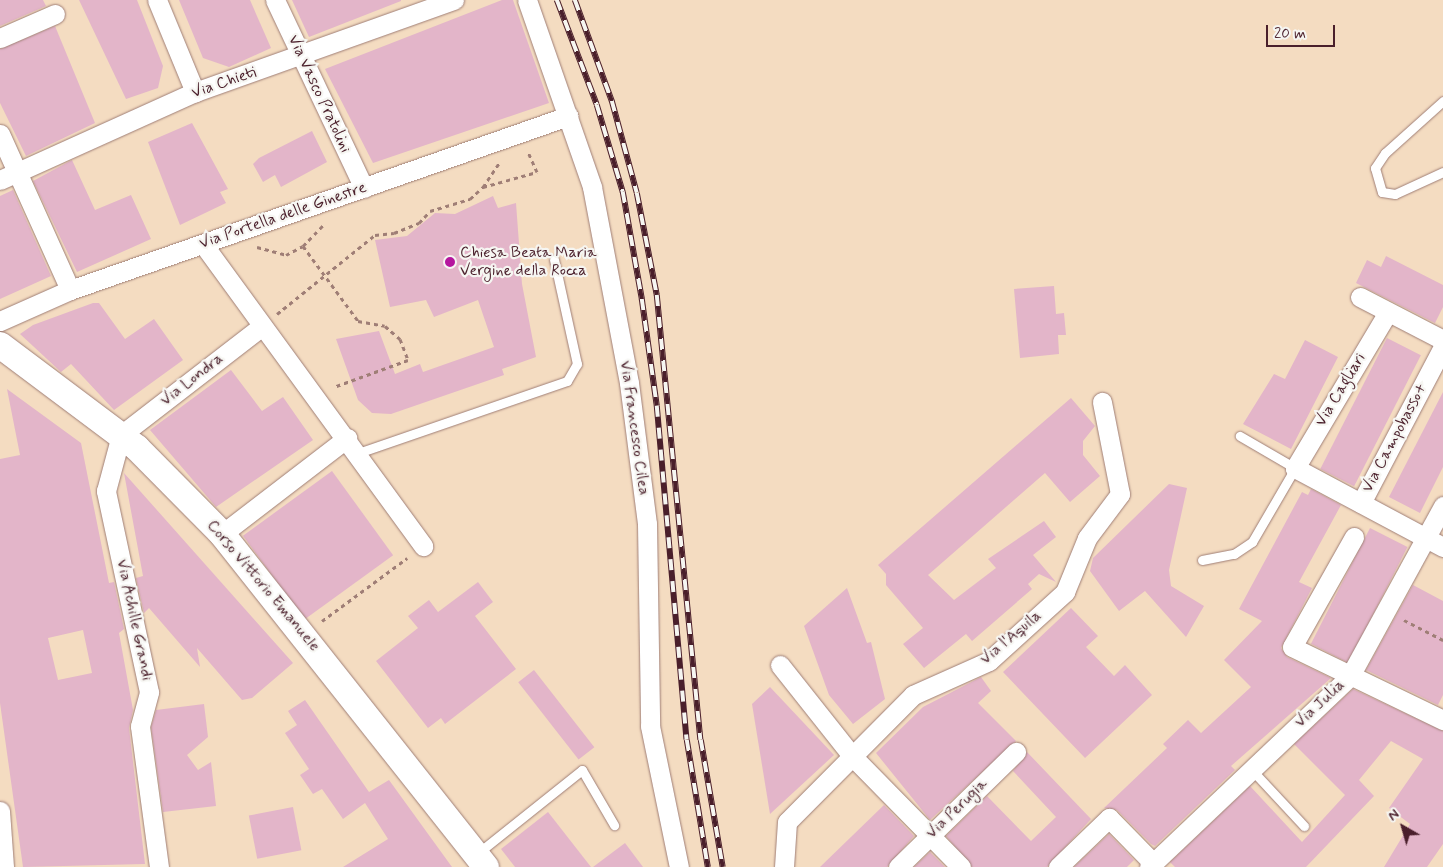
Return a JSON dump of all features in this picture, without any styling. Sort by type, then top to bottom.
[{"type":"main road","name":"Corso Vittorio Emanuele","points":[[0,345],[121,435],[222,534],[304,635],[481,861]]},
{"type":"street","points":[[157,0],[195,92]]},
{"type":"street","name":"Via Vasco Pratolini","points":[[275,0],[364,188]]},
{"type":"street","name":"Via Chieti","points":[[0,180],[195,92],[301,58],[454,0]]},
{"type":"street","name":"Via Francesco Cilea","points":[[527,0],[592,187],[644,478],[650,726],[679,867]]},
{"type":"street","points":[[0,38],[54,14]]},
{"type":"street","name":"Via Portella delle Ginestre","points":[[0,321],[70,290],[568,116]]},
{"type":"street","points":[[0,134],[70,290]]},
{"type":"street","points":[[203,244],[262,326],[353,445],[423,546]]},
{"type":"street","points":[[1360,297],[1443,340]]},
{"type":"street","name":"Via Cagliari","points":[[1295,468],[1388,312]]},
{"type":"street","name":"Via Londra","points":[[121,435],[262,326]]},
{"type":"street","name":"Via Campobasso+","points":[[1361,503],[1443,347]]},
{"type":"street","name":"Via l'Aquila","points":[[784,867],[788,822],[913,695],[989,660],[1065,592],[1087,538],[1120,494],[1102,402]]},
{"type":"street","name":"Via Achille Grandi","points":[[121,435],[106,490],[149,692],[140,726],[159,867]]},
{"type":"street","points":[[222,534],[353,445]]},
{"type":"street","points":[[1295,468],[1443,547]]},
{"type":"street","name":"Via Julia","points":[[1152,866],[1350,676],[1443,506]]},
{"type":"street","points":[[1354,537],[1292,648],[1443,720]]},
{"type":"street","points":[[780,665],[853,757],[961,867]]},
{"type":"street","name":"Via Perugia","points":[[898,867],[1016,752]]},
{"type":"street","points":[[1058,867],[1109,818],[1152,866]]},
{"type":"street","points":[[0,820],[4,867]]},
{"type":"lane","points":[[1443,101],[1375,168],[1382,192],[1396,194],[1443,172]]},
{"type":"lane","points":[[353,445],[567,382],[577,364],[554,259]]},
{"type":"lane","points":[[1202,560],[1234,554],[1252,542],[1295,468],[1240,436]]},
{"type":"lane","points":[[1251,769],[1304,826]]},
{"type":"lane","points":[[481,861],[582,770],[614,825]]},
{"type":"path","points":[[262,326],[375,235],[394,233],[419,223],[430,211],[470,199],[483,187],[538,172],[518,134]]},
{"type":"path","points":[[240,231],[259,248],[286,255],[303,246],[358,321],[385,326],[395,333],[408,360],[314,394]]},
{"type":"path","points":[[304,635],[423,546]]},
{"type":"path","points":[[1386,610],[1443,640]]},
{"type":"building","points":[[0,0],[43,0],[46,6],[0,26]]},
{"type":"building","points":[[79,0],[137,0],[163,66],[158,88],[126,99]]},
{"type":"building","points":[[179,0],[250,0],[271,48],[229,67],[203,58]]},
{"type":"building","points":[[292,0],[401,0],[401,1],[309,37]]},
{"type":"building","points":[[502,0],[513,0],[549,103],[373,163],[325,69]]},
{"type":"building","points":[[55,26],[95,123],[26,156],[0,103],[0,49]]},
{"type":"building","points":[[192,123],[228,189],[220,192],[226,203],[180,225],[148,142]]},
{"type":"building","points":[[312,131],[327,162],[281,187],[275,175],[263,182],[253,164],[259,158]]},
{"type":"building","points":[[72,160],[95,210],[131,195],[151,239],[77,272],[33,181]]},
{"type":"building","points":[[13,190],[51,276],[0,299],[0,196]]},
{"type":"building","points":[[493,196],[498,208],[516,203],[522,284],[536,357],[502,369],[504,375],[391,414],[372,413],[358,400],[336,339],[379,331],[395,374],[420,364],[423,372],[494,347],[478,300],[434,317],[426,300],[390,307],[375,240],[407,236],[435,213],[455,214]]},
{"type":"building","points":[[1386,256],[1443,285],[1443,307],[1435,323],[1356,283],[1367,260],[1381,267]]},
{"type":"building","points":[[1054,286],[1056,314],[1064,313],[1066,335],[1058,335],[1059,354],[1020,358],[1014,289]]},
{"type":"building","points":[[93,303],[99,303],[125,339],[154,319],[183,360],[114,410],[71,364],[61,372],[20,334],[33,325]]},
{"type":"building","points":[[1387,338],[1421,355],[1354,486],[1320,469]]},
{"type":"building","points":[[1305,340],[1338,357],[1291,449],[1243,424],[1274,374],[1285,379]]},
{"type":"building","points":[[231,370],[262,411],[283,397],[313,440],[216,507],[150,430]]},
{"type":"building","points":[[7,389],[81,443],[109,583],[114,582],[124,629],[119,633],[133,710],[129,728],[145,864],[23,867],[0,703],[0,459],[20,455]],"holes":[[[83,630],[92,673],[58,680],[48,638]]]},
{"type":"building","points":[[1443,392],[1443,467],[1420,513],[1389,497]]},
{"type":"building","points":[[1071,398],[1095,426],[1083,441],[1083,455],[1100,476],[1070,502],[1045,473],[928,575],[954,600],[996,568],[988,559],[1044,521],[1056,537],[1033,555],[1056,582],[1039,574],[1028,584],[1032,589],[972,641],[966,634],[924,668],[903,644],[923,628],[886,585],[886,574],[878,565]]},
{"type":"building","points":[[332,471],[393,555],[304,620],[243,536]]},
{"type":"building","points":[[124,473],[293,663],[252,698],[242,700],[197,648],[200,667],[149,608],[144,613],[136,578],[143,576]]},
{"type":"building","points":[[1169,484],[1187,488],[1169,570],[1171,586],[1204,606],[1186,637],[1145,591],[1119,611],[1090,571],[1093,558]]},
{"type":"building","points":[[1311,489],[1341,505],[1299,582],[1312,588],[1281,648],[1287,657],[1331,678],[1231,766],[1235,770],[1155,846],[1117,810],[1104,808],[1167,748],[1163,744],[1188,720],[1201,733],[1251,687],[1224,660],[1262,621],[1239,609],[1302,492],[1308,495]]},
{"type":"building","points":[[1370,528],[1407,547],[1348,663],[1311,644]]},
{"type":"building","points":[[478,582],[493,602],[475,616],[516,669],[445,724],[441,718],[428,728],[376,661],[418,628],[408,616],[429,600],[438,612]]},
{"type":"building","points":[[1413,585],[1443,601],[1443,695],[1438,705],[1366,670]]},
{"type":"building","points":[[847,588],[867,643],[871,642],[885,699],[853,724],[829,695],[804,626]]},
{"type":"building","points":[[1071,608],[1098,636],[1086,647],[1114,676],[1125,665],[1152,695],[1085,758],[1003,672]]},
{"type":"building","points":[[534,670],[594,747],[579,760],[518,682]]},
{"type":"building","points":[[981,677],[991,691],[978,703],[1016,741],[930,820],[876,753],[923,707]]},
{"type":"building","points":[[770,687],[834,755],[770,814],[752,704]]},
{"type":"building","points":[[1353,689],[1443,731],[1443,844],[1427,867],[1384,867],[1410,824],[1389,808],[1423,759],[1391,741],[1359,780],[1374,796],[1306,867],[1175,867],[1170,862],[1250,786],[1302,842],[1345,795],[1294,744]]},
{"type":"building","points":[[305,700],[369,792],[389,780],[452,867],[343,867],[388,839],[365,803],[343,819],[322,789],[313,794],[300,775],[309,769],[285,733],[297,725],[288,711]]},
{"type":"building","points":[[204,704],[208,737],[187,755],[198,770],[211,762],[216,806],[163,812],[151,727],[156,710]]},
{"type":"building","points":[[1027,752],[1091,819],[1047,867],[972,867],[946,836],[987,796],[1031,841],[1056,817],[1013,771]]},
{"type":"building","points":[[884,805],[914,836],[887,867],[820,867]]},
{"type":"building","points":[[293,807],[301,850],[257,859],[249,816]]},
{"type":"building","points":[[548,812],[591,867],[515,867],[501,849]]},
{"type":"building","points":[[1109,834],[1134,860],[1127,867],[1074,867]]},
{"type":"building","points":[[625,843],[643,867],[593,867]]},
{"type":"building","points":[[930,852],[945,867],[914,867]]},
{"type":"railway","points":[[557,0],[597,105],[623,192],[642,299],[657,406],[687,740],[708,867]]},
{"type":"railway","points":[[575,0],[612,101],[637,193],[657,295],[701,740],[723,867]]},
{"type":"place","name":"Chiesa Beata Maria Vergine della Rocca","points":[[450,262]]}]
